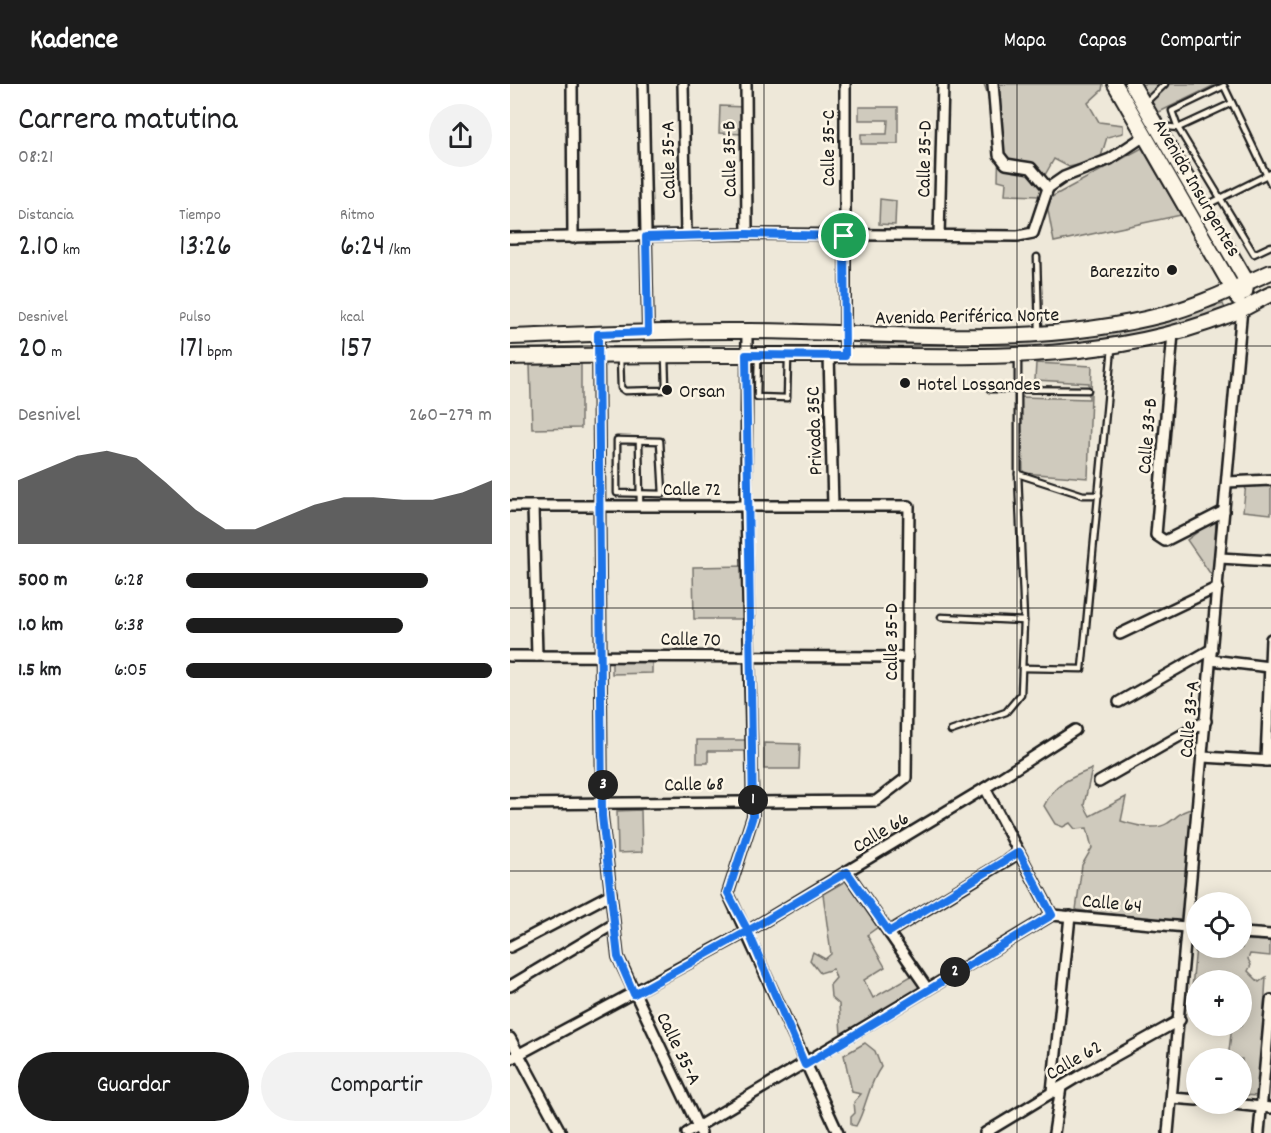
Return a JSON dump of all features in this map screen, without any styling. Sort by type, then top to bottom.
[{"type":"main road","name":"Avenida Insurgentes","points":[[1115,84],[1150,130],[1202,207],[1247,282]]},
{"type":"main road","name":"Avenida Insurgentes","points":[[1131,84],[1143,105],[1150,130],[1242,308]]},
{"type":"main road","name":"Avenida Periférica Norte","points":[[510,338],[648,332],[747,331],[962,338],[1039,335],[1101,327],[1167,314],[1234,290],[1271,272]]},
{"type":"main road","points":[[1242,308],[1247,282]]},
{"type":"main road","name":"Avenida Periférica Norte","points":[[510,357],[1018,355],[1112,345],[1173,333],[1228,316],[1271,294]]},
{"type":"street","points":[[572,84],[573,238]]},
{"type":"street","points":[[643,84],[648,332]]},
{"type":"street","name":"Calle 35-A","points":[[683,84],[686,235]]},
{"type":"street","name":"Calle 35-B","points":[[746,84],[747,234]]},
{"type":"street","name":"Calle 35-C","points":[[845,84],[845,356]]},
{"type":"street","name":"Calle 35-D","points":[[939,235],[943,84]]},
{"type":"street","points":[[993,84],[999,155],[1006,164],[1031,168],[1048,188]]},
{"type":"street","points":[[510,238],[747,234],[1018,236],[1033,233],[1048,188],[1064,177],[1110,159],[1150,130]]},
{"type":"street","name":"Calle 33-A","points":[[1194,892],[1203,756],[1242,308]]},
{"type":"street","points":[[747,331],[752,355],[746,506],[753,816],[728,893],[748,931],[805,1065],[838,1133]]},
{"type":"street","name":"Calle 33-B","points":[[1173,333],[1156,535],[1159,540],[1165,541],[1224,511]]},
{"type":"street","name":"Calle 35-A","points":[[598,334],[603,802],[618,957],[699,1130]]},
{"type":"street","name":"Privada 35C","points":[[829,355],[833,506]]},
{"type":"street","points":[[1227,482],[1271,480]]},
{"type":"street","name":"Calle 72","points":[[510,506],[909,506]]},
{"type":"street","points":[[533,506],[537,656]]},
{"type":"street","name":"Calle 35-D","points":[[906,778],[909,506]]},
{"type":"street","points":[[1220,558],[1271,561]]},
{"type":"street","points":[[1120,634],[1218,587]]},
{"type":"street","points":[[1203,756],[1268,761],[1271,639]]},
{"type":"street","points":[[1119,702],[1212,649]]},
{"type":"street","name":"Calle 70","points":[[510,656],[908,657]]},
{"type":"street","points":[[1211,660],[1269,667]]},
{"type":"street","points":[[1100,782],[1206,721]]},
{"type":"street","name":"Calle 66","points":[[514,1057],[748,931],[985,788],[1075,730]]},
{"type":"street","name":"Calle 68","points":[[510,804],[753,800],[876,801],[906,778]]},
{"type":"street","points":[[985,788],[1052,915]]},
{"type":"street","points":[[889,932],[1019,852]]},
{"type":"street","points":[[847,872],[927,988]]},
{"type":"street","points":[[510,947],[611,894]]},
{"type":"street","name":"Calle 64","points":[[687,1133],[699,1130],[927,988],[1052,915],[1186,927]]},
{"type":"street","points":[[1054,1133],[1070,916]]},
{"type":"street","points":[[510,986],[614,924]]},
{"type":"street","points":[[1252,934],[1271,936]]},
{"type":"street","name":"Calle 33-A","points":[[1168,1133],[1188,958]]},
{"type":"street","points":[[1259,1133],[1266,1107],[1271,1000]]},
{"type":"street","name":"Calle 62","points":[[985,1133],[1056,1089],[1180,1020]]},
{"type":"street","points":[[510,1038],[514,1057],[561,1133]]},
{"type":"street","points":[[1172,1098],[1186,1099]]},
{"type":"lane","points":[[1143,105],[1165,84]]},
{"type":"lane","points":[[1271,184],[1269,174],[1224,86],[1172,111],[1178,128],[1254,254],[1271,246]]},
{"type":"lane","points":[[1150,130],[1178,128],[1232,103]]},
{"type":"lane","points":[[1202,207],[1269,174]]},
{"type":"lane","points":[[1037,257],[1039,335]]},
{"type":"lane","points":[[1022,668],[1082,669],[1112,345]]},
{"type":"lane","points":[[620,355],[621,388],[625,391],[666,388],[665,355]]},
{"type":"lane","points":[[752,355],[757,397],[787,398],[788,356]]},
{"type":"lane","points":[[951,731],[1006,712],[1022,694],[1024,621],[1018,474],[1018,355]]},
{"type":"lane","points":[[990,389],[1088,390]]},
{"type":"lane","points":[[617,440],[660,441],[663,494],[640,494],[617,493],[617,440]]},
{"type":"lane","points":[[639,441],[640,506]]},
{"type":"lane","points":[[1018,474],[1083,495],[1099,495]]},
{"type":"lane","points":[[941,617],[1024,621]]},
{"type":"shaded area","points":[[984,84],[1103,84],[1102,90],[1088,103],[1099,122],[1123,125],[1123,133],[1107,137],[1100,160],[1069,167],[1054,159],[1045,175],[1039,196],[1005,195],[1006,182],[998,180],[1000,103],[989,98]]},
{"type":"shaded area","points":[[1136,84],[1217,84],[1153,115]]},
{"type":"shaded area","points":[[720,106],[745,107],[744,134],[719,133]]},
{"type":"shaded area","points":[[859,107],[898,107],[898,144],[861,144],[861,134],[887,134],[888,120],[859,120]]},
{"type":"shaded area","points":[[1142,148],[1181,215],[1054,242],[1046,200]]},
{"type":"shaded area","points":[[880,199],[896,201],[895,225],[879,224]]},
{"type":"shaded area","points":[[1223,304],[1226,311],[1126,337],[986,350],[860,352],[860,344],[986,343],[1082,336],[1143,325]]},
{"type":"shaded area","points":[[1036,363],[1092,366],[1088,478],[1023,473],[1021,397],[1089,399],[1089,383],[1035,380]]},
{"type":"shaded area","points":[[581,364],[581,428],[532,429],[530,365]]},
{"type":"shaded area","points":[[1246,484],[1271,487],[1271,514],[1243,511]]},
{"type":"shaded area","points":[[1216,518],[1214,579],[1187,540]]},
{"type":"shaded area","points":[[748,566],[749,619],[694,619],[693,567]]},
{"type":"shaded area","points":[[612,662],[652,662],[652,673],[612,674]]},
{"type":"shaded area","points":[[697,740],[746,740],[746,751],[708,751],[708,763],[697,763]]},
{"type":"shaded area","points":[[764,743],[800,744],[799,769],[764,769]]},
{"type":"shaded area","points":[[1092,769],[1084,805],[1090,816],[1126,797],[1121,821],[1138,826],[1157,827],[1193,809],[1184,923],[1076,910],[1082,865],[1092,848],[1087,828],[1075,829],[1070,823],[1063,827],[1055,824],[1044,806],[1053,792],[1070,779]]},
{"type":"shaded area","points":[[641,810],[642,852],[618,853],[617,811]]},
{"type":"shaded area","points":[[849,879],[878,927],[867,935],[885,967],[864,980],[873,998],[913,975],[921,987],[841,1035],[839,1004],[831,997],[830,985],[836,978],[833,969],[820,973],[810,960],[813,952],[825,959],[831,954],[823,894]]},
{"type":"shaded area","points":[[1252,940],[1270,941],[1270,956],[1252,954]]},
{"type":"shaded area","points":[[1195,958],[1248,958],[1251,965],[1248,970],[1194,970]]},
{"type":"shaded area","points":[[1252,975],[1259,982],[1266,977],[1259,1096],[1252,1096],[1252,1048],[1229,1048],[1231,1036],[1252,1036]]},
{"type":"shaded area","points":[[865,1043],[875,1051],[881,1067],[873,1081],[856,1126],[851,1125],[851,1117],[855,1113],[854,1102],[861,1094],[852,1092],[844,1055]]},
{"type":"place","name":"Barezzito","points":[[1172,270]]},
{"type":"place","name":"Hotel Lossandes","points":[[905,383]]},
{"type":"place","name":"Orsan","points":[[667,390]]},
{"type":"route","points":[[844,236],[747,234],[646,237],[648,332],[598,334],[597,355],[600,444],[602,816],[618,957],[634,994],[748,931],[805,1065],[927,988],[1052,915],[1019,852],[889,932],[847,872],[748,931],[728,893],[753,816],[746,506],[746,355],[845,356],[844,236]]}]
